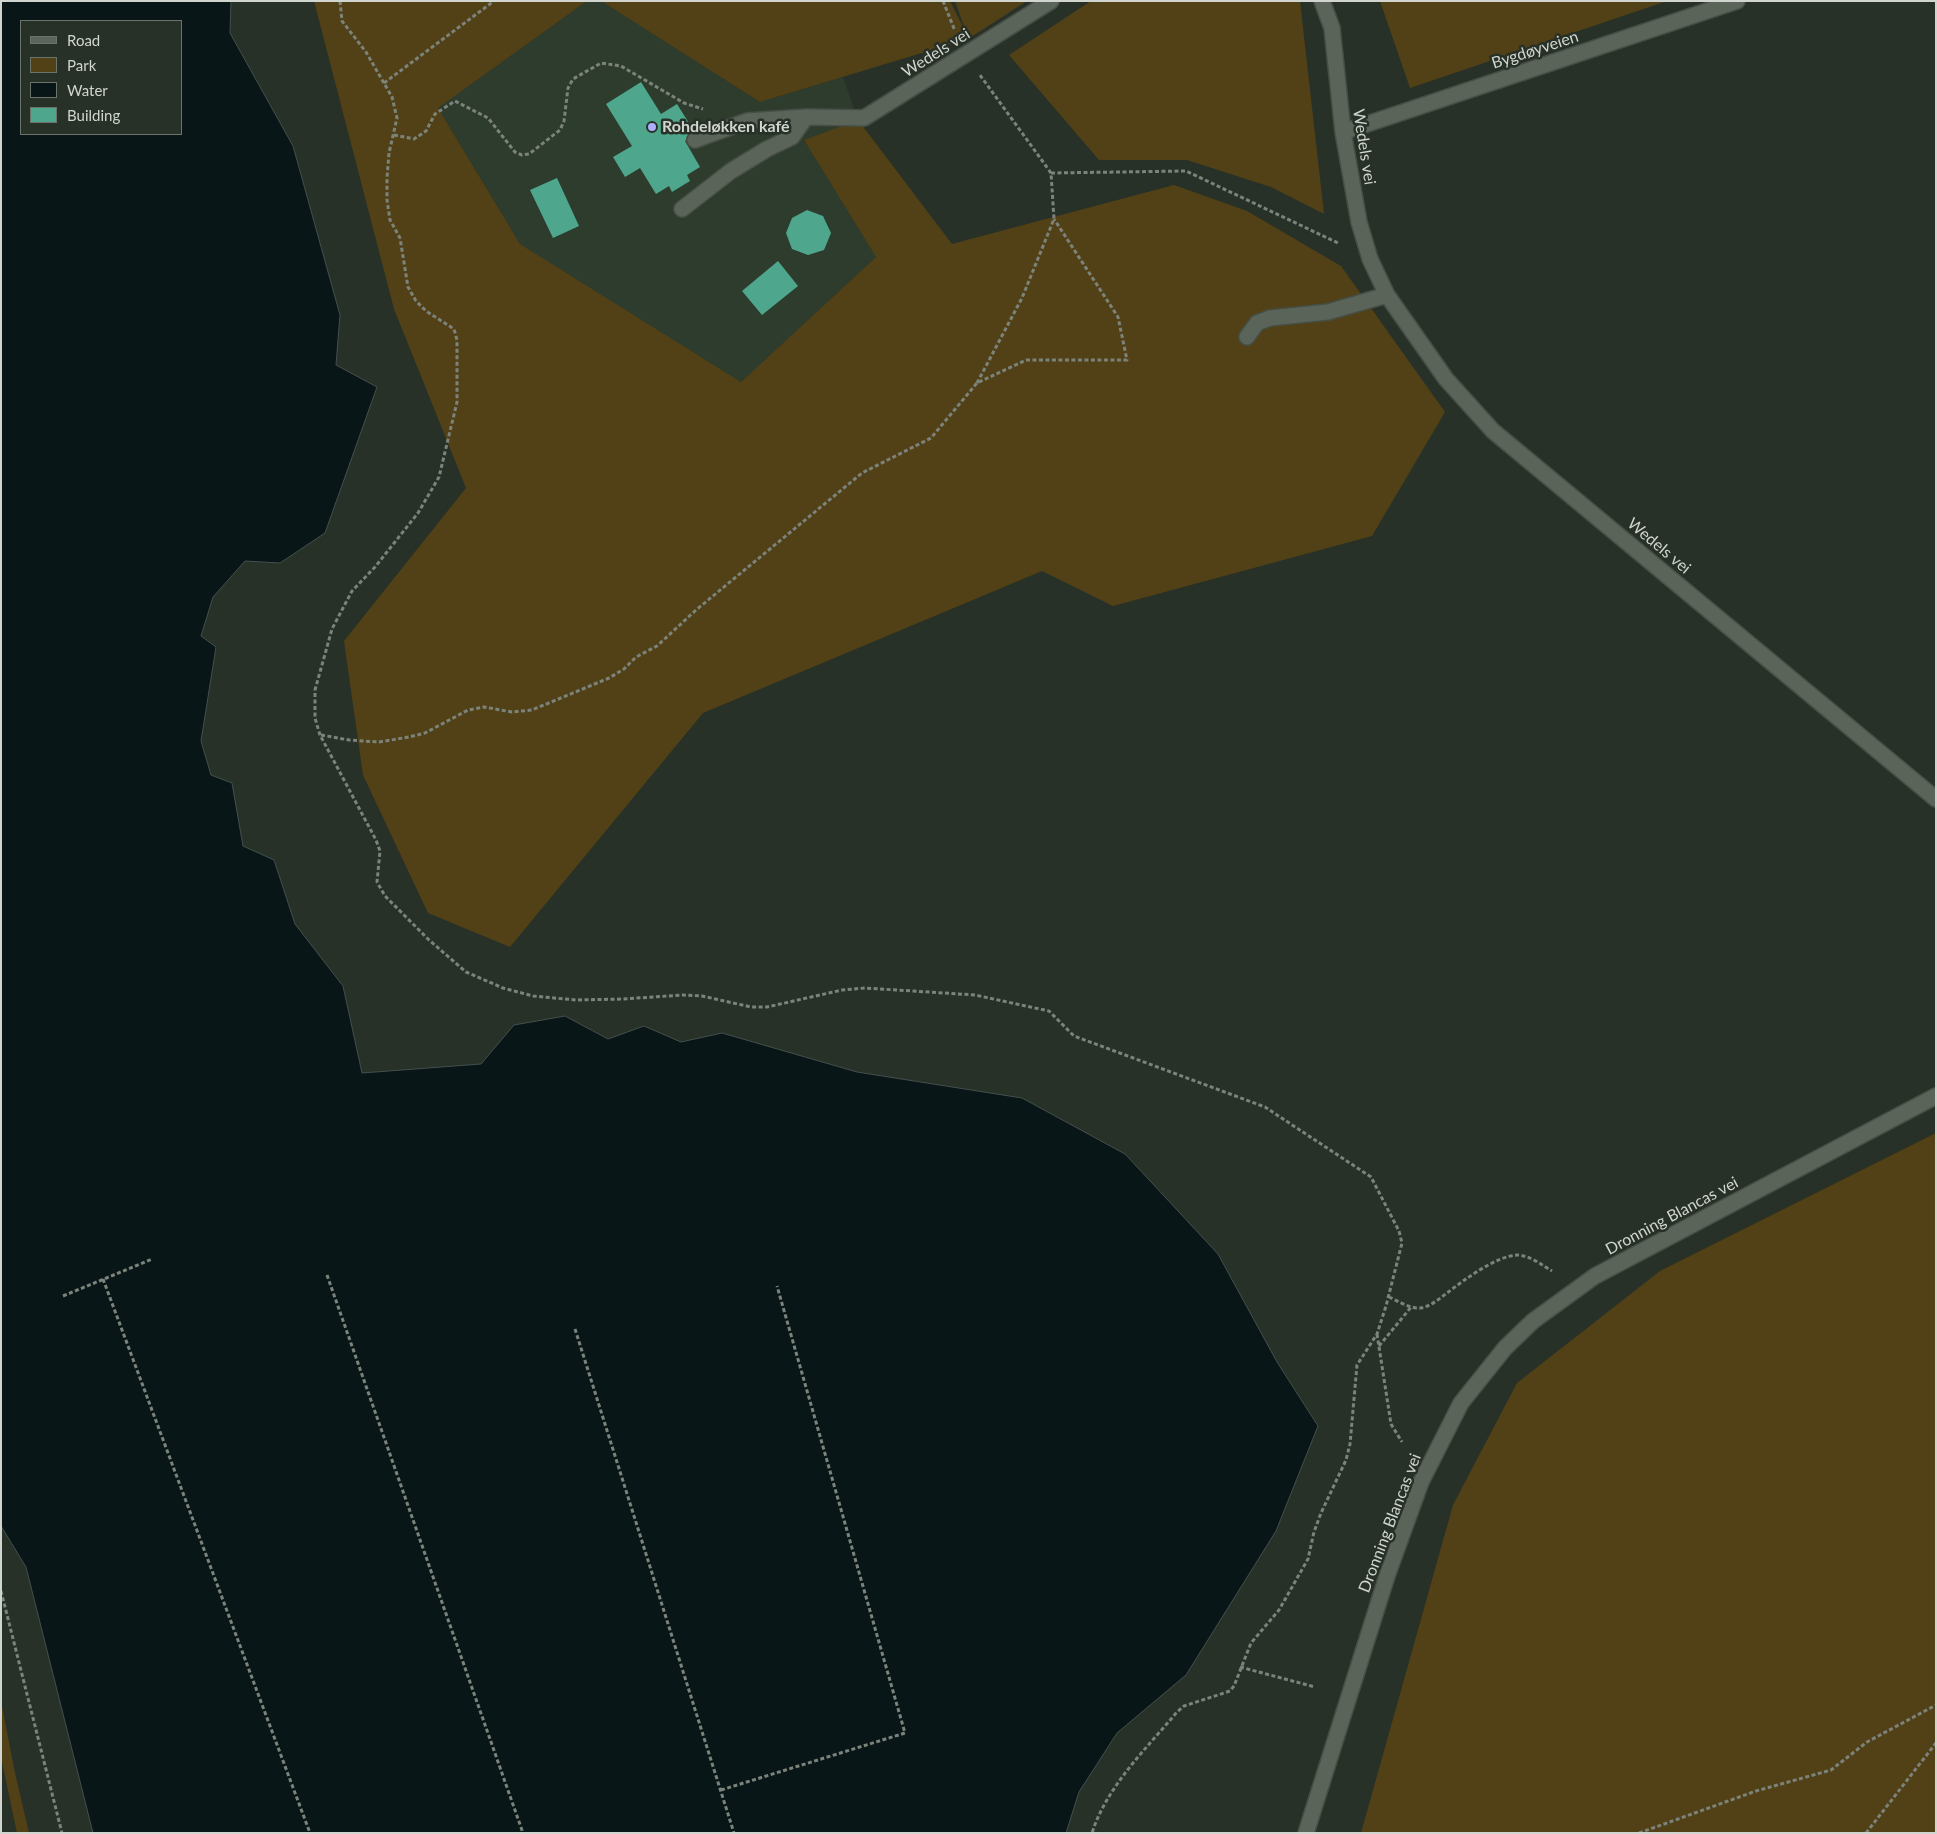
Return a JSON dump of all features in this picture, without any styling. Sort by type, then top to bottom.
[{"type":"street","name":"Wedels vei","points":[[806,117],[864,118],[1051,1]]},
{"type":"street","name":"Wedels vei","points":[[1322,1],[1332,28],[1343,132],[1359,222],[1370,259],[1387,295],[1446,379],[1493,431],[1936,799]]},
{"type":"street","name":"Bygdøyveien","points":[[1343,132],[1737,1]]},
{"type":"street","points":[[695,140],[747,122],[806,117]]},
{"type":"street","points":[[682,209],[731,171],[767,149],[792,137],[806,117]]},
{"type":"street","points":[[1247,337],[1257,323],[1270,318],[1328,312],[1387,295]]},
{"type":"street","name":"Dronning Blancas vei","points":[[1306,1833],[1387,1576],[1421,1482],[1461,1403],[1505,1348],[1533,1321],[1594,1276],[1936,1096]]},
{"type":"path","points":[[340,1],[342,20],[366,52],[392,97],[397,118],[389,153],[387,200],[390,220],[400,238],[408,287],[426,311],[454,329],[457,340],[457,402],[439,477],[418,513],[375,567],[352,591],[332,629],[315,690],[315,718],[320,735],[376,840],[380,851],[377,882],[385,896],[429,940],[466,972],[503,988],[533,996],[576,1000],[683,995],[702,996],[751,1007],[767,1006],[842,990],[865,988],[975,996],[1050,1011],[1074,1036],[1264,1107],[1371,1177],[1399,1231],[1402,1243],[1377,1334],[1357,1364],[1350,1444],[1340,1475],[1321,1513],[1314,1532],[1308,1560],[1279,1610],[1251,1643],[1234,1686],[1230,1691],[1184,1706],[1177,1712],[1122,1777],[1097,1816],[1092,1833]]},
{"type":"path","points":[[384,83],[494,1]]},
{"type":"path","points":[[320,735],[348,740],[379,742],[409,737],[425,733],[468,710],[484,707],[512,712],[532,710],[609,678],[624,669],[636,657],[657,646],[696,610],[862,473],[931,438],[977,383],[1022,298],[1054,219],[1051,172],[965,56],[943,1]]},
{"type":"path","points":[[394,135],[414,139],[426,131],[435,114],[455,101],[488,118],[516,152],[522,155],[529,154],[560,130],[564,122],[568,88],[573,79],[601,64],[621,66],[684,103],[747,122]]},
{"type":"path","points":[[1051,172],[1186,171],[1370,259]]},
{"type":"path","points":[[977,383],[1026,360],[1127,360],[1118,317],[1054,219]]},
{"type":"path","points":[[1388,1297],[1422,1308],[1435,1303],[1485,1267],[1508,1257],[1519,1255],[1532,1259],[1552,1271]]},
{"type":"path","points":[[63,1296],[152,1259]]},
{"type":"path","points":[[327,1275],[524,1833]]},
{"type":"path","points":[[104,1279],[310,1833]]},
{"type":"path","points":[[721,1790],[905,1733],[778,1286]]},
{"type":"path","points":[[1378,1346],[1412,1306]]},
{"type":"path","points":[[575,1328],[734,1833]]},
{"type":"path","points":[[1377,1334],[1391,1424],[1402,1442]]},
{"type":"path","points":[[1,1591],[62,1833]]},
{"type":"path","points":[[1240,1667],[1315,1687]]},
{"type":"path","points":[[1639,1833],[1756,1791],[1831,1770],[1866,1742],[1936,1706]]},
{"type":"path","points":[[1866,1833],[1936,1743]]},
{"type":"shaded area","points":[[587,1],[601,1],[760,102],[843,77],[858,120],[804,140],[876,257],[741,382],[520,244],[438,108]]},
{"type":"green space","points":[[314,1],[587,1],[438,108],[520,244],[741,382],[876,257],[804,140],[858,120],[952,244],[1174,185],[1247,211],[1341,266],[1445,412],[1372,536],[1113,606],[1042,571],[703,713],[510,947],[428,913],[363,775],[344,641],[466,488],[394,309]]},
{"type":"green space","points":[[601,1],[950,1],[967,35],[955,1],[1027,1],[968,39],[760,102]]},
{"type":"green space","points":[[1091,1],[1300,1],[1324,214],[1271,187],[1187,160],[1099,160],[1009,55]]},
{"type":"green space","points":[[1380,1],[1667,1],[1410,88]]},
{"type":"green space","points":[[1936,1133],[1936,1833],[1361,1833],[1453,1505],[1517,1383],[1660,1271]]},
{"type":"green space","points":[[1,1701],[29,1833],[17,1833],[1,1757]]},
{"type":"water","points":[[1,1],[231,1],[230,33],[293,146],[340,315],[336,365],[377,387],[325,533],[280,563],[245,561],[213,597],[201,636],[216,647],[201,741],[211,775],[232,783],[243,846],[274,860],[295,924],[343,986],[362,1073],[481,1064],[514,1025],[565,1016],[608,1039],[644,1026],[681,1042],[722,1033],[857,1072],[1022,1098],[1125,1154],[1218,1254],[1277,1362],[1318,1426],[1276,1531],[1186,1675],[1117,1733],[1079,1792],[1066,1833],[93,1833],[26,1567],[1,1526]]},
{"type":"building","points":[[641,82],[661,114],[677,104],[692,128],[689,130],[692,136],[685,141],[700,167],[687,175],[690,181],[672,192],[669,186],[656,194],[640,168],[625,177],[613,157],[632,146],[606,104]]},
{"type":"building","points":[[557,178],[579,226],[553,238],[530,190]]},
{"type":"building","points":[[807,210],[823,216],[831,233],[824,250],[808,255],[792,249],[786,233],[792,218]]},
{"type":"building","points":[[778,261],[798,286],[762,315],[742,291]]},
{"type":"place","name":"Rohdeløkken kafé","points":[[652,127]]}]
